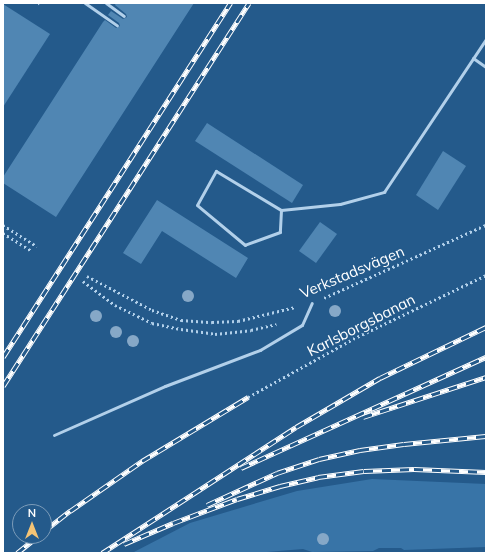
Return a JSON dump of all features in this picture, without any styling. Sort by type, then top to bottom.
[{"type":"lane","points":[[85,3],[117,25]]},
{"type":"lane","points":[[106,3],[124,16]]},
{"type":"lane","points":[[281,210],[280,232],[245,245],[197,205],[216,171],[281,210],[340,204],[384,192],[486,39]]},
{"type":"lane","points":[[473,58],[486,67]]},
{"type":"lane","points":[[54,435],[165,386],[260,350],[302,325],[312,303]]},
{"type":"path","points":[[3,225],[37,246]]},
{"type":"path","name":"Verkstadsvägen","points":[[87,276],[152,310],[181,320],[212,322],[238,320],[312,303],[486,225]]},
{"type":"path","points":[[3,233],[32,252]]},
{"type":"path","name":"Karlsborgsbanan","points":[[248,397],[353,339],[486,275]]},
{"type":"path","points":[[83,281],[115,305],[152,323],[181,329],[215,334],[251,330],[282,322]]},
{"type":"shaded area","points":[[372,479],[486,484],[486,547],[404,550],[401,548],[379,548],[373,551],[312,552],[303,549],[255,553],[132,553],[190,523],[297,491]]},
{"type":"building","points":[[116,3],[194,3],[56,217],[3,183],[3,177],[103,22],[105,20],[116,28],[120,26],[119,23],[108,15],[111,11],[123,19],[127,17],[126,14],[115,5]]},
{"type":"building","points":[[3,4],[50,34],[3,107]]},
{"type":"building","points":[[207,123],[303,185],[292,203],[195,141]]},
{"type":"building","points":[[443,151],[466,166],[438,210],[416,195]]},
{"type":"building","points":[[157,200],[248,258],[236,278],[162,231],[141,264],[123,253]]},
{"type":"building","points":[[320,222],[337,234],[316,263],[299,251]]},
{"type":"railway","points":[[3,357],[230,3]]},
{"type":"railway","points":[[3,386],[249,3]]},
{"type":"railway","points":[[102,553],[296,427],[380,378],[486,327]]},
{"type":"railway","points":[[241,468],[486,357]]},
{"type":"railway","points":[[363,417],[486,377]]},
{"type":"railway","points":[[52,525],[142,461],[248,397]]},
{"type":"railway","points":[[207,505],[277,473],[319,459],[360,450],[486,436]]},
{"type":"railway","points":[[124,544],[173,523],[237,499],[280,486],[318,477],[364,471],[414,469],[486,472]]},
{"type":"railway","points":[[17,553],[28,544]]}]
